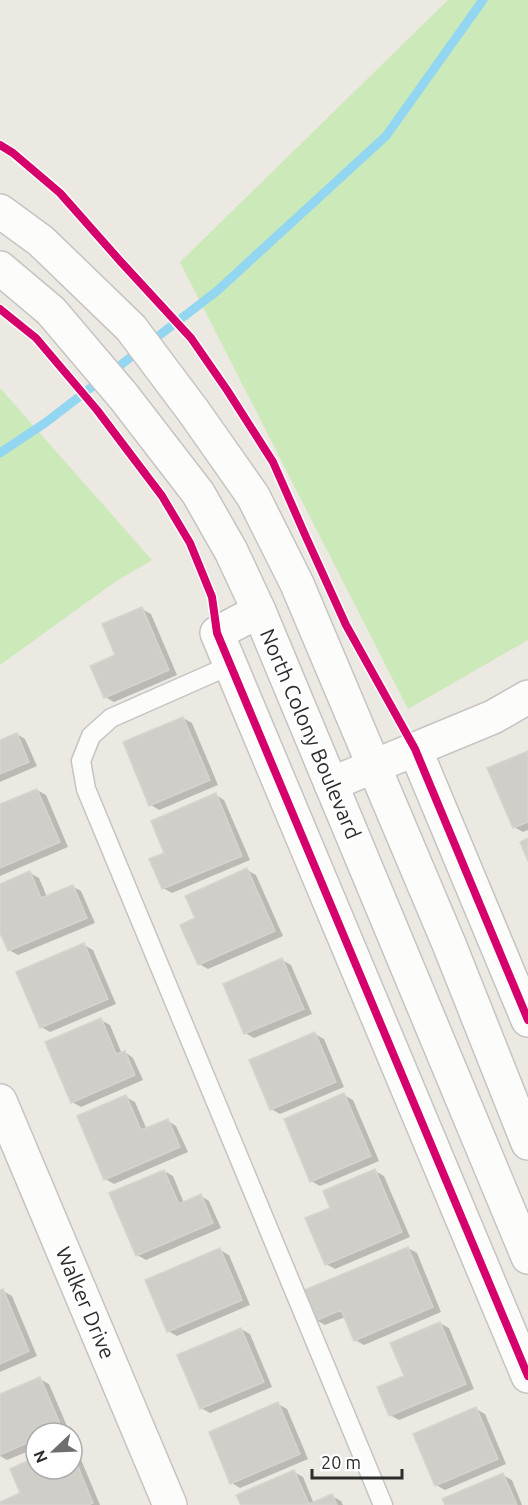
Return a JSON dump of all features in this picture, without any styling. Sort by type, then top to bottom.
[{"type":"main road","points":[[0,211],[41,241],[131,328],[253,496],[297,584],[374,765],[449,944],[528,1143]]},
{"type":"main road","name":"North Colony Boulevard","points":[[0,268],[51,311],[124,398],[198,492],[231,551],[331,784],[528,1257]]},
{"type":"main road","points":[[258,611],[217,633],[528,1376]]},
{"type":"main road","points":[[331,784],[494,717],[528,697]]},
{"type":"main road","points":[[415,749],[528,1020]]},
{"type":"main road","name":"Walker Drive","points":[[0,1101],[170,1505]]},
{"type":"lane","points":[[231,665],[111,718],[91,736],[81,761],[86,789],[383,1505]]},
{"type":"green space","points":[[448,0],[528,0],[528,640],[408,709],[180,262]]},
{"type":"green space","points":[[0,388],[152,560],[115,582],[0,665]]},
{"type":"building","points":[[142,607],[169,670],[104,698],[90,666],[115,655],[102,624]]},
{"type":"building","points":[[183,717],[210,780],[149,806],[123,742]]},
{"type":"building","points":[[17,733],[29,762],[0,774],[0,740]]},
{"type":"building","points":[[528,751],[528,822],[513,828],[487,768]]},
{"type":"building","points":[[37,789],[60,842],[0,868],[0,804]]},
{"type":"building","points":[[216,793],[242,856],[162,889],[149,859],[164,853],[151,821]]},
{"type":"building","points":[[528,838],[528,861],[520,842]]},
{"type":"building","points":[[247,868],[275,931],[198,965],[180,925],[195,918],[185,896]]},
{"type":"building","points":[[30,871],[41,898],[73,885],[87,918],[8,951],[0,933],[0,884]]},
{"type":"building","points":[[84,943],[108,999],[40,1028],[16,972]]},
{"type":"building","points":[[282,958],[304,1009],[244,1034],[223,984]]},
{"type":"building","points":[[101,1018],[116,1054],[125,1051],[135,1075],[71,1103],[45,1042]]},
{"type":"building","points":[[315,1032],[336,1082],[270,1110],[249,1060]]},
{"type":"building","points":[[344,1093],[371,1156],[310,1182],[284,1119]]},
{"type":"building","points":[[126,1095],[141,1130],[168,1119],[180,1147],[104,1180],[77,1116]]},
{"type":"building","points":[[375,1169],[402,1232],[325,1265],[305,1218],[330,1208],[323,1191]]},
{"type":"building","points":[[164,1170],[179,1204],[201,1194],[213,1223],[136,1256],[109,1193]]},
{"type":"building","points":[[408,1247],[433,1307],[354,1341],[341,1310],[315,1321],[302,1291]]},
{"type":"building","points":[[220,1248],[242,1300],[167,1332],[145,1280]]},
{"type":"building","points":[[3,1289],[29,1351],[0,1364],[0,1290]]},
{"type":"building","points":[[440,1322],[466,1384],[389,1416],[377,1387],[404,1376],[390,1343]]},
{"type":"building","points":[[241,1328],[264,1382],[200,1409],[177,1355]]},
{"type":"building","points":[[40,1377],[59,1421],[24,1421],[24,1444],[0,1455],[0,1394]]},
{"type":"building","points":[[278,1402],[300,1454],[230,1484],[209,1432]]},
{"type":"building","points":[[476,1407],[498,1459],[435,1486],[413,1434]]},
{"type":"building","points":[[24,1463],[24,1481],[84,1481],[93,1503],[88,1505],[1,1505],[0,1502],[20,1493],[10,1469]]},
{"type":"building","points":[[294,1470],[309,1504],[332,1494],[337,1505],[241,1505],[236,1495]]},
{"type":"building","points":[[503,1473],[517,1505],[445,1505],[442,1499]]},
{"type":"waterway","points":[[0,453],[45,423],[217,291],[386,136],[483,0]]},
{"type":"cycle path","points":[[0,145],[13,153],[60,193],[191,338],[273,462],[346,625],[415,749],[528,1020]]},
{"type":"cycle path","points":[[0,309],[36,338],[97,410],[162,496],[190,543],[212,597],[217,633],[528,1376]]}]
